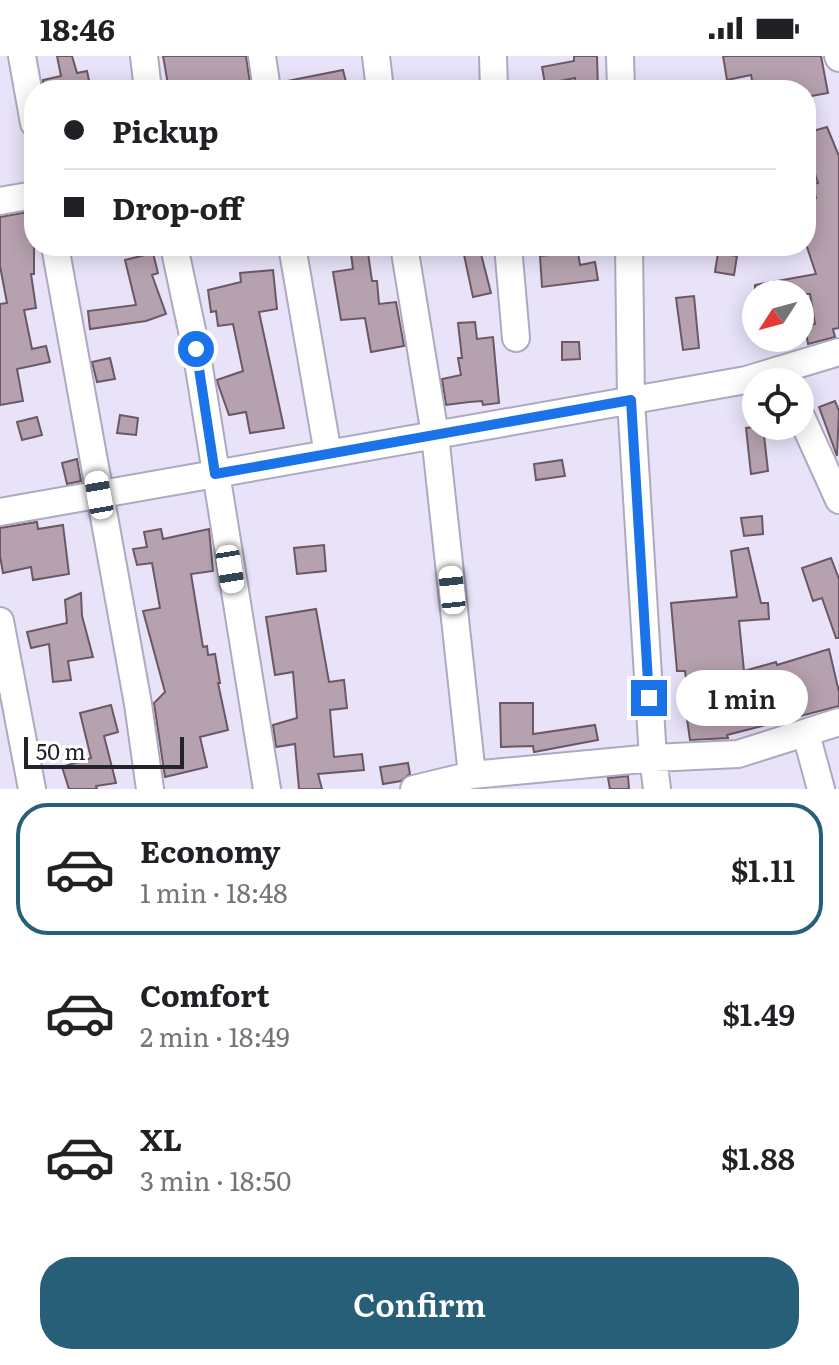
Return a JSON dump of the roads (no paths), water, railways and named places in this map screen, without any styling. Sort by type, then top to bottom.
[{"type":"street","points":[[22,56],[26,80]]},
{"type":"street","points":[[144,56],[147,80]]},
{"type":"street","points":[[262,56],[266,80]]},
{"type":"street","points":[[376,56],[379,80]]},
{"type":"street","points":[[493,56],[494,80]]},
{"type":"street","points":[[622,80],[623,57]]},
{"type":"street","points":[[0,201],[24,197]]},
{"type":"street","points":[[57,256],[138,704],[150,789]]},
{"type":"street","points":[[176,256],[196,349],[267,789]]},
{"type":"street","points":[[294,256],[328,454]]},
{"type":"street","points":[[406,256],[435,435],[472,775]]},
{"type":"street","points":[[509,256],[516,338]]},
{"type":"street","points":[[629,256],[631,400],[657,789]]},
{"type":"street","points":[[799,368],[839,352]]},
{"type":"street","points":[[0,512],[742,381]]},
{"type":"street","points":[[812,440],[839,500]]},
{"type":"street","points":[[0,621],[32,789]]},
{"type":"street","points":[[414,789],[472,775],[653,758],[738,754],[839,722]]},
{"type":"street","points":[[806,734],[821,789]]}]
